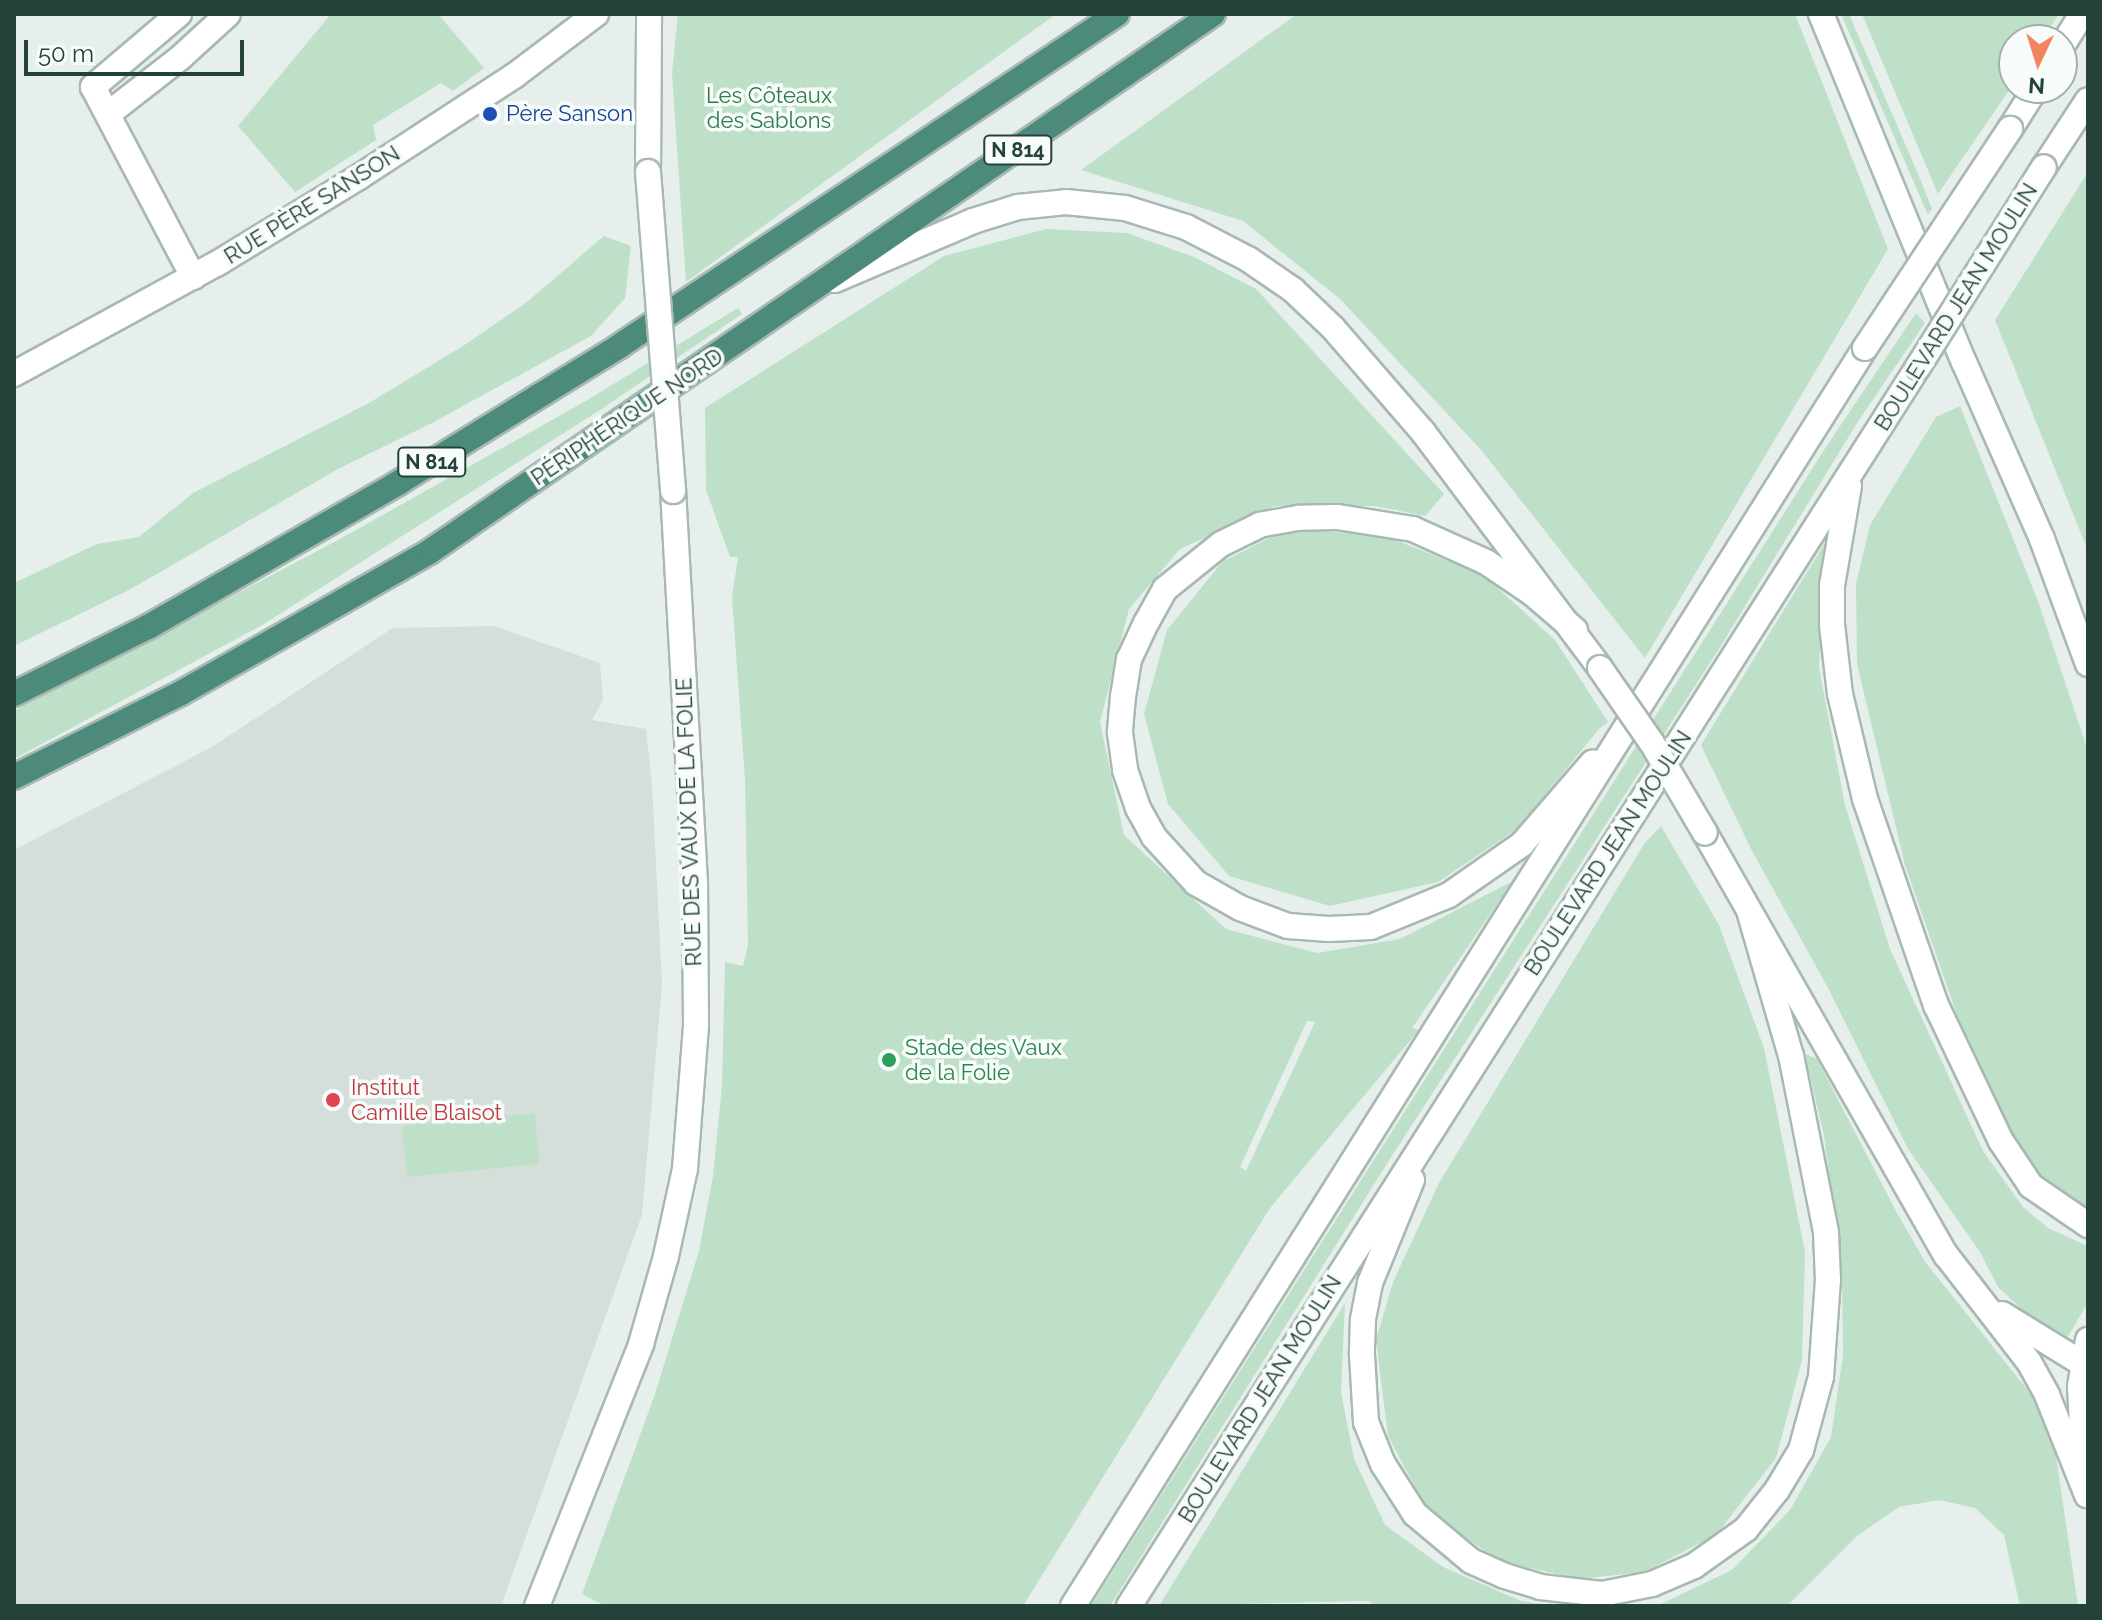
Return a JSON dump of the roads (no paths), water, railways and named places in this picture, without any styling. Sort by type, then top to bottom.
[{"type":"highway","name":"N 814","points":[[14,694],[148,627],[475,435],[682,305],[1117,14]]},
{"type":"highway","name":"PÉRIPHÉRIQUE NORD","points":[[14,777],[181,693],[429,552],[1213,14]]},
{"type":"main road","points":[[179,14],[93,87],[193,277]]},
{"type":"main road","points":[[108,114],[180,58],[228,14]]},
{"type":"main road","name":"RUE PÈRE SANSON","points":[[14,374],[193,277],[416,141],[514,76],[596,14]]},
{"type":"main road","name":"RUE DES VAUX DE LA FOLIE","points":[[537,1606],[641,1344],[666,1256],[685,1169],[696,1025],[695,883],[673,491],[648,172],[649,14]]},
{"type":"main road","points":[[1821,14],[1964,362],[2042,539],[2088,664]]},
{"type":"main road","name":"BOULEVARD JEAN MOULIN","points":[[1129,1606],[2088,100]]},
{"type":"main road","points":[[1073,1606],[1647,699],[1865,348],[2026,104]]},
{"type":"main road","points":[[822,285],[973,221],[1018,207],[1066,202],[1125,208],[1186,227],[1248,259],[1282,282],[1333,328],[1423,432],[1575,630],[1652,743],[1946,1255],[1987,1304],[2047,1395],[2087,1495]]},
{"type":"main road","points":[[1851,476],[1832,585],[1832,625],[1840,694],[1865,799],[1936,1005],[2001,1141],[2031,1186],[2088,1225]]},
{"type":"main road","points":[[1575,630],[1532,593],[1486,562],[1413,529],[1337,517],[1260,525],[1221,544],[1165,589],[1129,659],[1120,733],[1125,770],[1138,808],[1154,837],[1196,883],[1240,908],[1288,926],[1371,927],[1449,895],[1522,844],[1647,699]]},
{"type":"main road","points":[[1436,1122],[1370,1283],[1363,1320],[1362,1390],[1366,1422],[1383,1464],[1415,1514],[1440,1538],[1471,1561],[1528,1584],[1602,1594],[1652,1584],[1694,1566],[1746,1529],[1777,1490],[1801,1450],[1821,1377],[1828,1280],[1826,1232],[1791,1056],[1750,914]]},
{"type":"main road","points":[[1987,1304],[2085,1366]]},
{"type":"main road","points":[[2088,1340],[2081,1425],[2088,1502]]},
{"type":"place","name":"Père Sanson","points":[[490,114]]},
{"type":"place","name":"Stade des Vaux de la Folie","points":[[889,1060]]},
{"type":"place","name":"Institut Camille Blaisot","points":[[333,1100]]},
{"type":"park label","name":"Les Côteaux des Sablons","points":[[769,108]]}]
